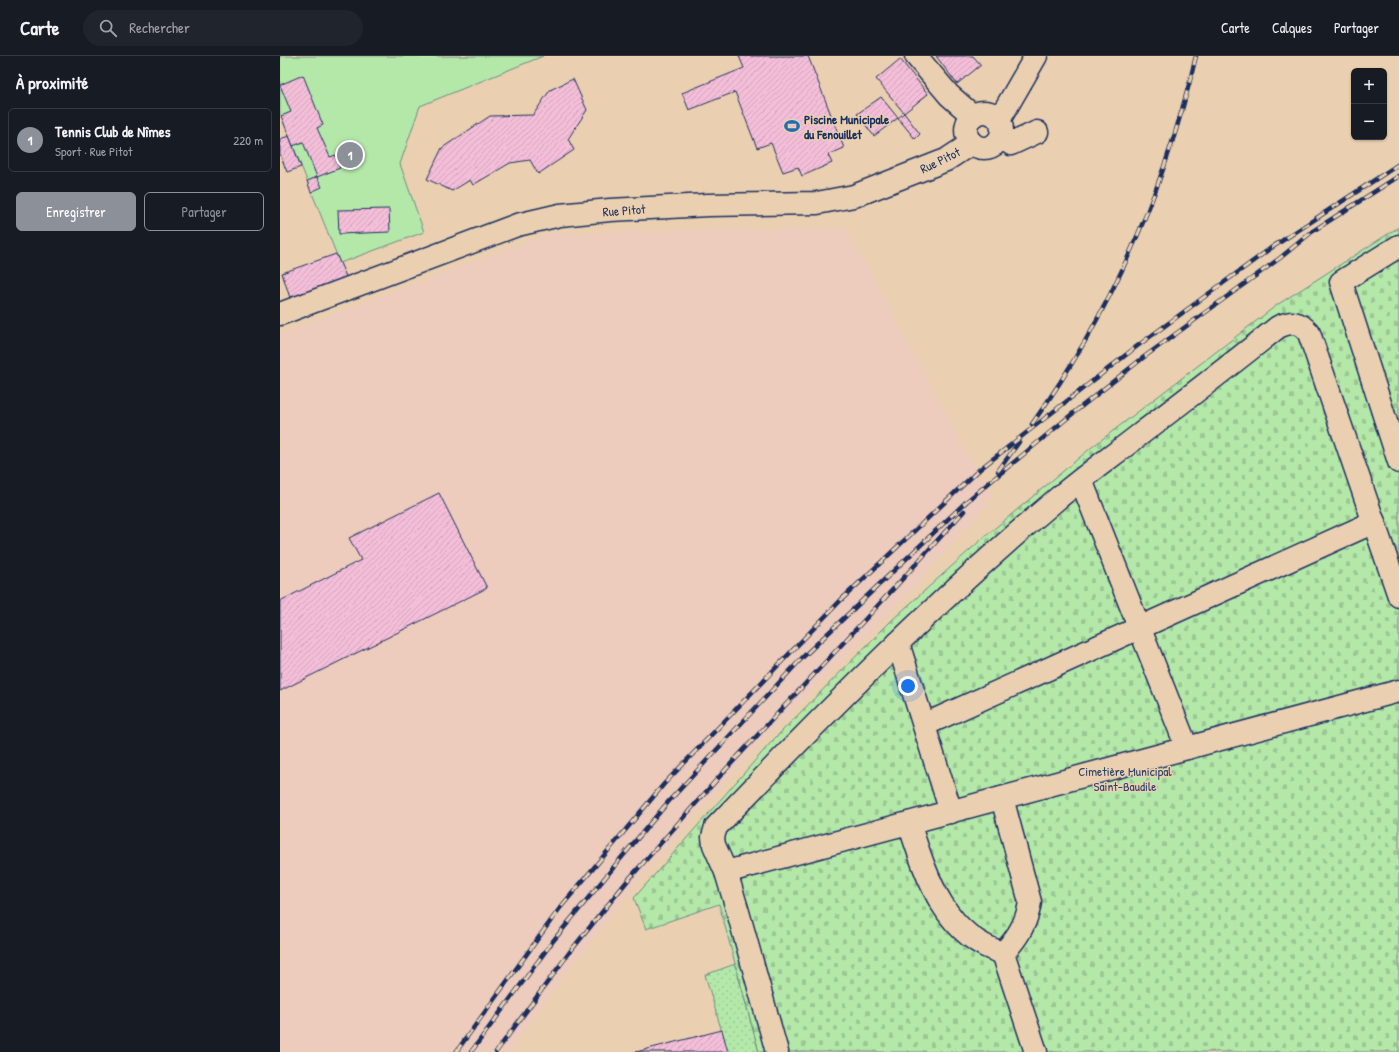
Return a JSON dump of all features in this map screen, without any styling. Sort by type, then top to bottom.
[{"type":"street","points":[[916,56],[949,95],[973,116],[984,112],[989,113],[1011,144],[1037,132]]},
{"type":"street","name":"Rue Pitot","points":[[973,116],[969,121],[967,133],[972,143],[977,146],[989,147],[998,141],[1000,128],[1036,56]]},
{"type":"street","name":"Rue Pitot","points":[[280,314],[517,225],[560,215],[610,210],[708,204],[817,203],[854,196],[946,160],[972,143]]},
{"type":"street","points":[[1399,246],[1341,282],[1399,462]]},
{"type":"street","points":[[777,1052],[726,872],[714,845],[713,837],[716,828],[800,740],[941,601],[1081,480],[1278,327],[1287,323],[1296,323],[1303,326],[1309,334],[1399,596]]},
{"type":"street","points":[[1081,480],[1187,748]]},
{"type":"street","points":[[924,725],[1374,522]]},
{"type":"street","points":[[898,643],[951,812]]},
{"type":"street","points":[[726,872],[1399,691]]},
{"type":"street","points":[[1002,798],[1030,902],[1025,923],[1012,944],[1003,953]]},
{"type":"street","points":[[909,823],[924,870],[931,885],[958,926],[978,943],[991,950],[1003,953]]},
{"type":"street","points":[[1003,953],[1036,1052]]},
{"type":"shaded area","points":[[846,228],[992,498],[911,591],[754,750],[649,868],[555,987],[510,1052],[280,1052],[280,334],[550,233]]},
{"type":"green space","points":[[280,56],[543,56],[420,106],[400,164],[424,232],[340,263],[280,113]]},
{"type":"green space","name":"Cimetière Municipal Saint-Baudile","points":[[1399,227],[1399,1052],[759,1052],[719,904],[646,929],[634,898],[774,739],[892,620],[982,539],[1092,447],[1277,305]]},
{"type":"green space","points":[[735,964],[759,1052],[728,1052],[705,975]]},
{"type":"building","name":"Piscine Municipale du Fenouillet","points":[[739,56],[808,56],[844,148],[828,155],[832,163],[802,176],[798,167],[783,172],[771,143],[757,148],[735,92],[689,110],[682,93],[744,68]]},
{"type":"building","points":[[936,56],[973,56],[981,65],[957,84]]},
{"type":"building","points":[[900,59],[928,94],[904,113],[876,79]]},
{"type":"building","points":[[303,75],[323,125],[317,128],[330,157],[336,155],[340,168],[317,177],[303,142],[293,146],[281,116],[291,112],[280,85]]},
{"type":"building","points":[[573,79],[587,110],[568,139],[574,150],[538,174],[530,160],[510,163],[473,185],[470,180],[452,191],[427,179],[442,148],[490,116],[533,115],[550,90]]},
{"type":"building","points":[[881,97],[898,118],[874,136],[857,114]]},
{"type":"building","points":[[904,113],[920,134],[915,139],[898,118]]},
{"type":"building","points":[[289,136],[301,167],[287,172],[280,154],[280,139]]},
{"type":"building","points":[[317,177],[322,187],[311,192],[307,181]]},
{"type":"building","points":[[389,209],[390,232],[339,234],[338,210]]},
{"type":"building","points":[[336,254],[348,281],[291,301],[282,273]]},
{"type":"building","points":[[439,493],[487,588],[280,691],[280,601],[361,560],[349,538]]},
{"type":"building","points":[[722,1030],[728,1052],[636,1052]]},
{"type":"railway","points":[[1032,424],[1087,338],[1132,248],[1168,154],[1196,56]]},
{"type":"railway","points":[[456,1052],[560,908],[664,784],[841,600],[980,469],[1136,347],[1271,248],[1399,164]]},
{"type":"railway","points":[[471,1052],[553,941],[669,801],[803,657],[967,501],[1144,357],[1280,258],[1313,231],[1399,176]]},
{"type":"railway","points":[[998,471],[1019,442]]},
{"type":"railway","points":[[496,1052],[569,953],[628,880],[728,767],[964,511]]},
{"type":"place","name":"Piscine Municipale du Fenouillet","points":[[792,126]]},
{"type":"place","name":"Tennis Club de Nîmes","points":[[350,155]]}]
